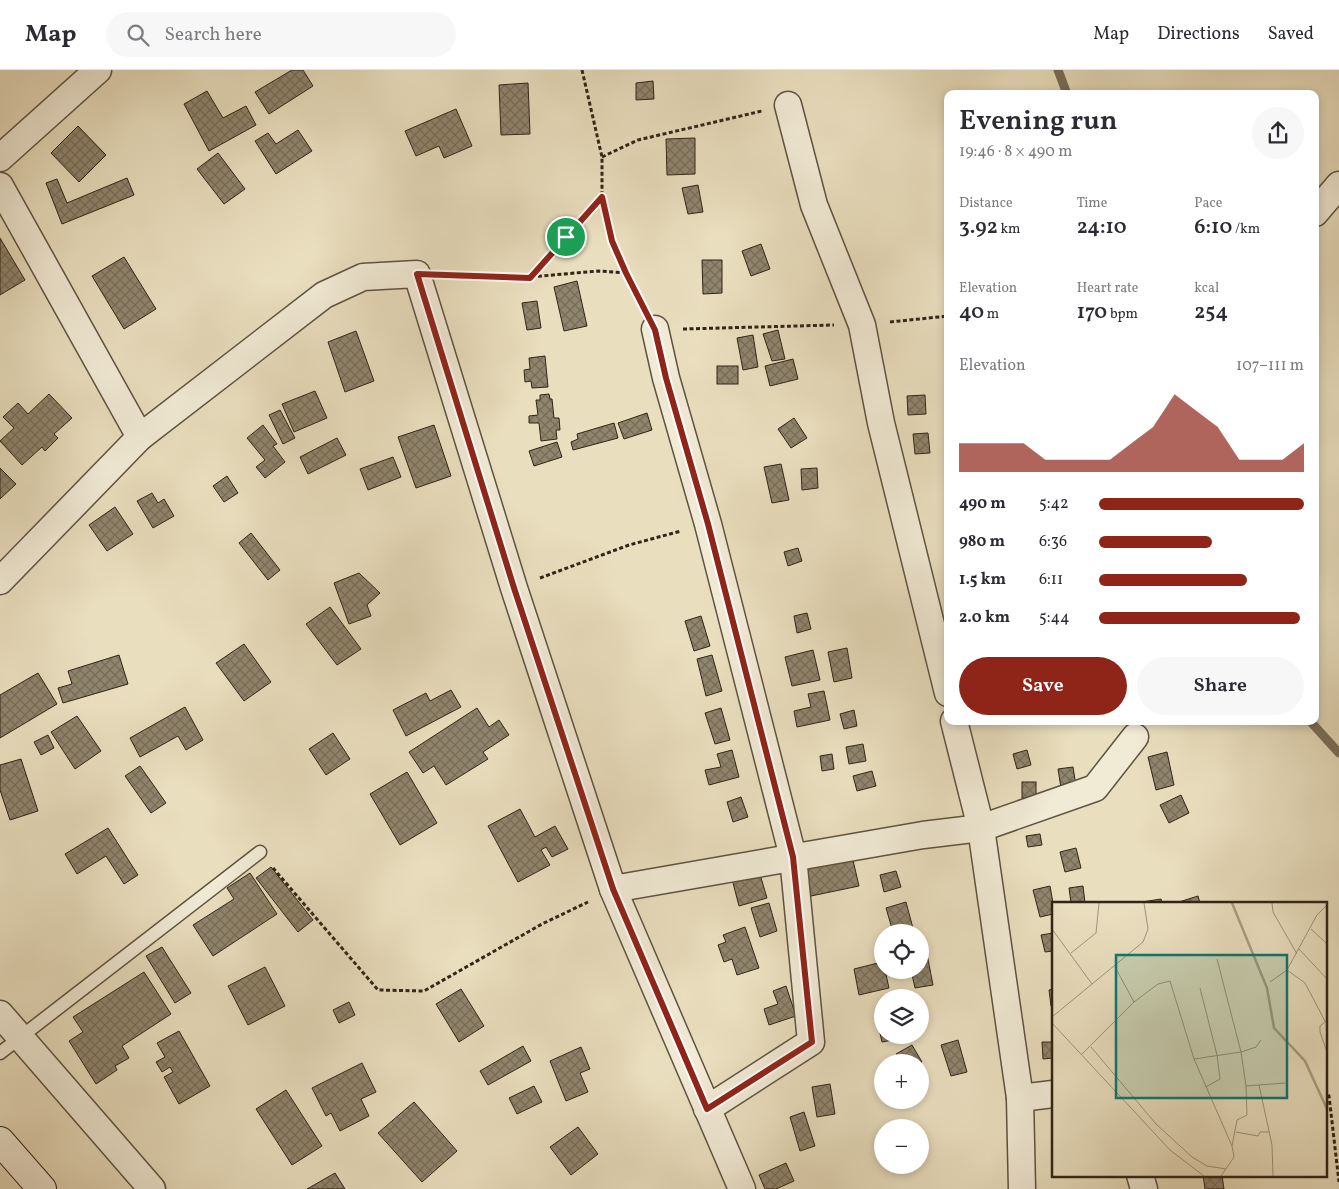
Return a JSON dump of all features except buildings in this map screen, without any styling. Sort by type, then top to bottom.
[{"type":"main road","points":[[0,1141],[42,1189]]},
{"type":"street","points":[[0,158],[98,70]]},
{"type":"street","points":[[788,105],[814,205],[862,325],[881,423],[944,677]]},
{"type":"street","points":[[0,186],[140,437]]},
{"type":"street","points":[[1319,208],[1339,186]]},
{"type":"street","points":[[0,581],[140,437],[324,295],[363,278],[417,274],[514,588],[613,889],[742,1189]]},
{"type":"street","points":[[655,330],[666,378],[708,524],[793,857],[812,1042],[707,1109]]},
{"type":"street","points":[[955,725],[980,828],[1020,1098],[1022,1189]]},
{"type":"street","points":[[613,889],[923,835],[980,828],[1095,788],[1135,737]]},
{"type":"street","points":[[0,1014],[22,1038],[139,1184]]},
{"type":"street","points":[[1020,1098],[1052,1094]]},
{"type":"street","points":[[1140,1176],[1144,1189]]},
{"type":"lane","points":[[0,1053],[22,1038],[260,852]]},
{"type":"path","points":[[582,70],[602,157],[602,197],[612,241],[655,330],[862,325],[944,316]]},
{"type":"path","points":[[602,157],[638,140],[788,105]]},
{"type":"path","points":[[530,278],[602,197]]},
{"type":"path","points":[[417,274],[530,278],[598,271],[626,273]]},
{"type":"path","points":[[514,588],[629,545],[708,524]]},
{"type":"path","points":[[260,852],[378,990],[424,991],[542,924],[613,889]]},
{"type":"path","points":[[1326,1091],[1329,1096],[1339,1182]]},
{"type":"waterway","points":[[1058,70],[1066,90]]},
{"type":"waterway","points":[[1314,725],[1339,753]]},
{"type":"route","points":[[602,197],[612,241],[655,330],[666,378],[708,524],[793,857],[812,1042],[707,1109],[613,889],[514,588],[417,274],[530,278],[566,237],[602,197]]}]
